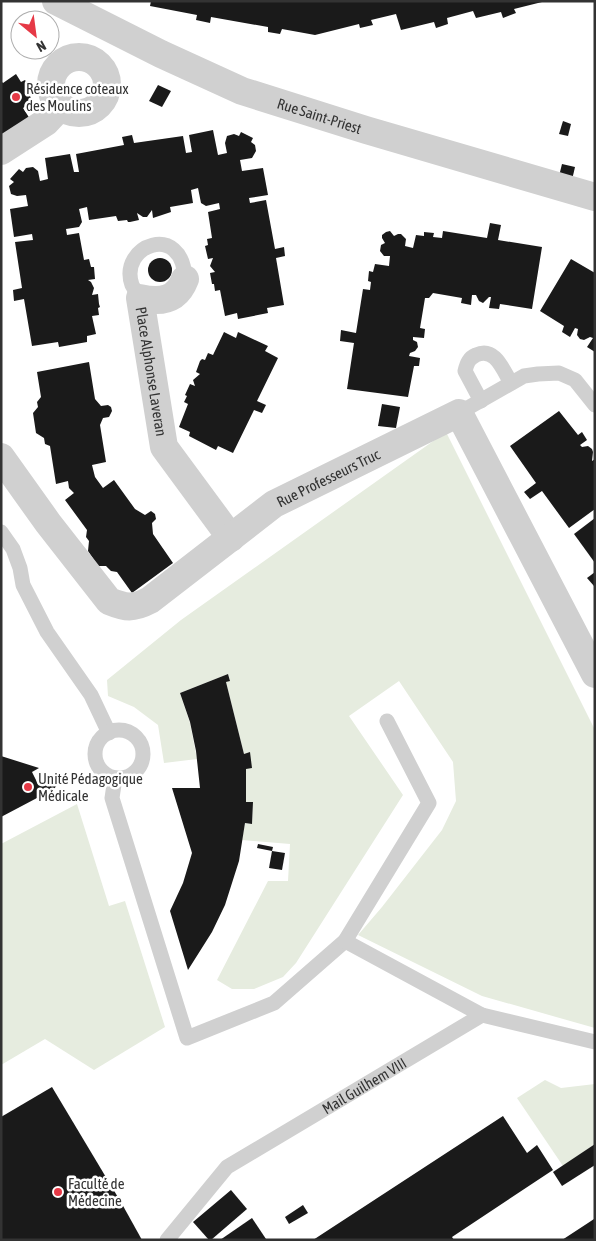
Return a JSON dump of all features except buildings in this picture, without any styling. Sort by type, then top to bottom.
[{"type":"street","name":"Rue Saint-Priest","points":[[56,1],[161,54],[242,91],[595,197]]},
{"type":"street","points":[[1,151],[46,122],[61,106]]},
{"type":"street","name":"Place Alphonse Laveran","points":[[185,279],[181,290],[170,297],[156,302],[140,298],[164,447],[231,538]]},
{"type":"street","points":[[470,407],[595,674]]},
{"type":"street","name":"Rue Professeurs Truc","points":[[1,457],[48,523],[109,601],[123,607],[139,606],[150,600],[274,504],[470,407]]},
{"type":"lane","points":[[140,298],[132,285],[130,272],[134,259],[143,249],[158,244],[169,246],[180,256],[185,267],[185,279]]},
{"type":"lane","points":[[511,384],[496,358],[490,354],[483,352],[473,356],[467,362],[465,371],[470,407],[511,384],[524,376],[558,373],[575,380],[595,405]]},
{"type":"lane","points":[[1,532],[13,549],[20,568],[23,585],[47,632],[91,695],[109,733]]},
{"type":"lane","points":[[116,778],[112,798],[187,1038],[274,1002],[345,941],[429,803],[387,721]]},
{"type":"lane","points":[[125,731],[139,740],[143,756],[137,771],[130,776],[116,778],[102,771],[96,757],[96,749],[99,742],[109,733],[125,731]]},
{"type":"lane","points":[[345,941],[482,1015],[595,1042]]},
{"type":"lane","name":"Mail Guilhem VIII","points":[[167,1240],[227,1167],[482,1015]]},
{"type":"shaded area","points":[[446,432],[595,730],[595,1028],[482,996],[358,935],[442,830],[456,801],[453,762],[399,681],[349,716],[403,795],[296,963],[283,977],[254,989],[232,989],[217,980],[268,881],[288,881],[290,844],[242,840],[245,823],[252,824],[253,802],[246,802],[246,769],[250,753],[244,754],[226,682],[230,680],[228,674],[180,693],[190,723],[197,759],[164,763],[158,725],[134,707],[108,696],[107,680],[181,620]]},
{"type":"shaded area","points":[[77,804],[109,906],[125,901],[165,1027],[94,1070],[45,1039],[1,1065],[1,844]]},
{"type":"shaded area","points":[[545,1080],[561,1088],[595,1084],[595,1144],[563,1166],[517,1098]]},
{"type":"place","name":"Résidence coteaux des Moulins","points":[[16,97]]},
{"type":"place","name":"Unité Pédagogique Médicale","points":[[28,787]]},
{"type":"place","name":"Faculté de Médecine","points":[[58,1192]]}]
